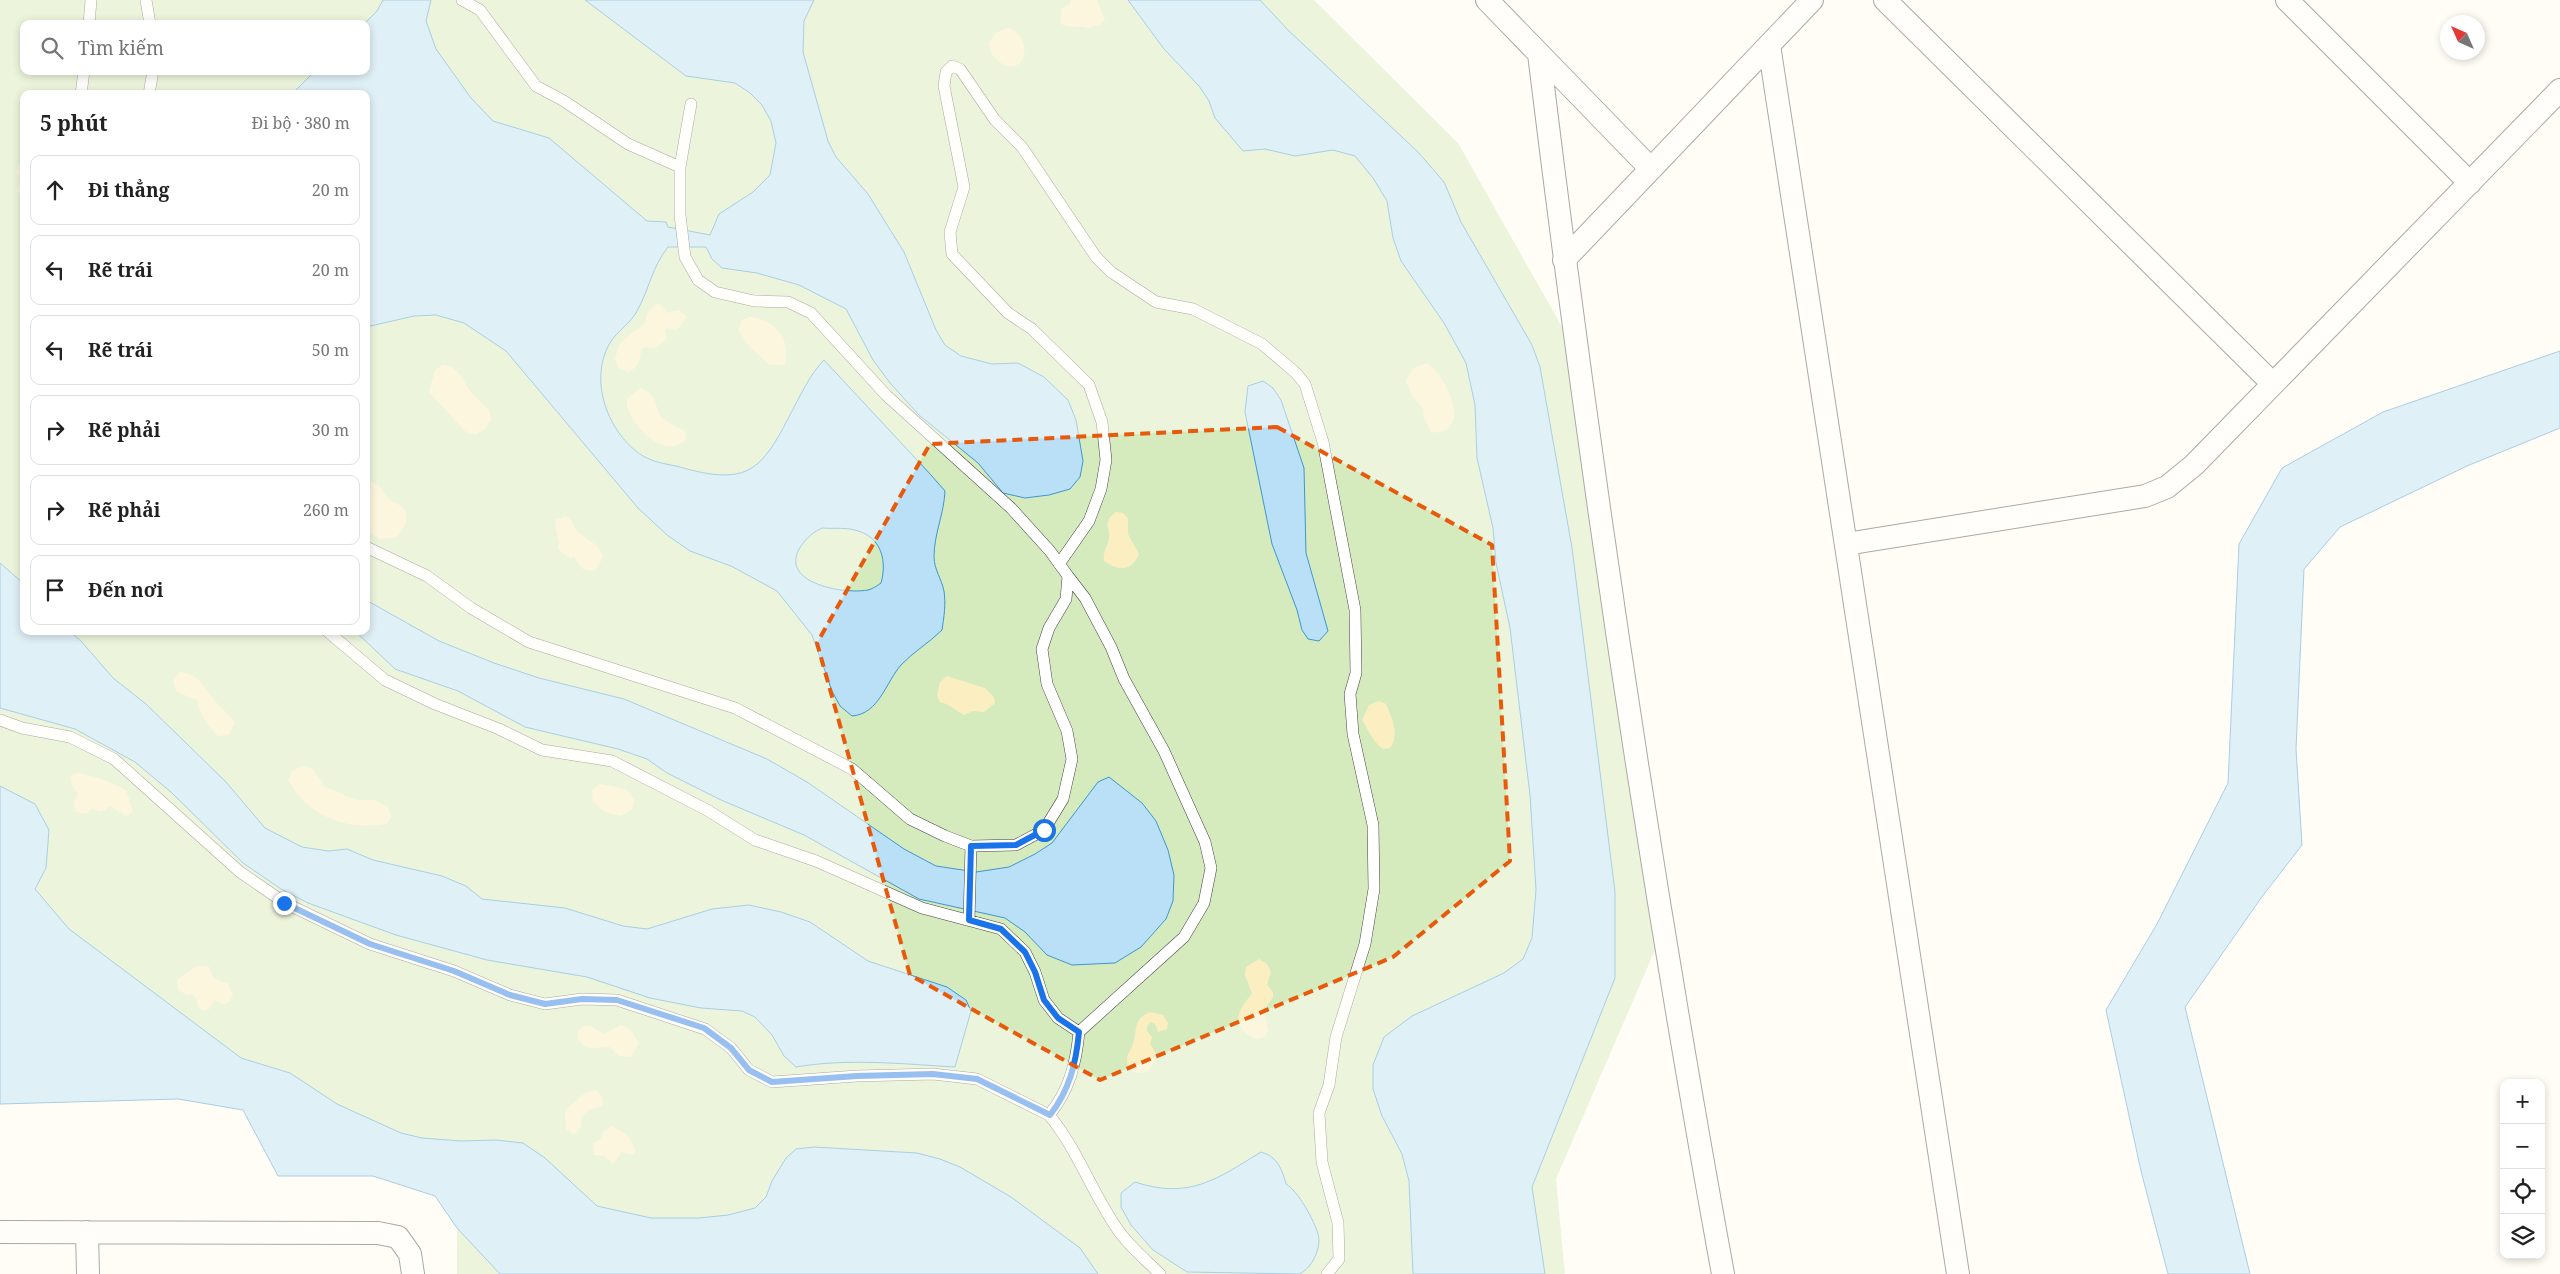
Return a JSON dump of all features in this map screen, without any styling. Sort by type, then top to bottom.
[{"type":"street","points":[[1487,0],[1651,169]]},
{"type":"street","points":[[1564,260],[1812,0]]},
{"type":"street","points":[[1885,0],[2273,384]]},
{"type":"street","points":[[2287,0],[2470,183]]},
{"type":"street","points":[[1769,45],[1958,1274]]},
{"type":"street","points":[[1539,54],[1564,260],[1635,763],[1723,1274]]},
{"type":"street","points":[[1846,544],[2145,496],[2167,487],[2194,465],[2560,90]]},
{"type":"street","points":[[0,1232],[378,1233],[398,1237],[410,1254],[413,1274]]},
{"type":"street","points":[[87,1232],[88,1274]]},
{"type":"lane","points":[[89,20],[91,0]]},
{"type":"lane","points":[[146,0],[149,20]]},
{"type":"lane","points":[[462,0],[480,10],[536,86],[564,101],[628,144],[680,167]]},
{"type":"lane","points":[[1059,564],[1089,521],[1101,489],[1106,460],[1102,422],[1090,385],[1032,329],[1008,313],[952,254],[950,232],[964,187],[944,86],[946,72],[952,66],[960,69],[995,120],[1022,147],[1096,257],[1111,272],[1156,302],[1194,309],[1262,344],[1296,373],[1305,384],[1325,452],[1355,610],[1356,673],[1350,694],[1354,734],[1373,825],[1374,889],[1365,944],[1336,1037],[1329,1085],[1319,1113],[1322,1162],[1338,1223],[1339,1259],[1327,1274]]},
{"type":"lane","points":[[81,90],[83,75]]},
{"type":"lane","points":[[150,90],[152,75]]},
{"type":"lane","points":[[691,104],[680,167],[680,215],[685,257],[698,280],[715,292],[754,301],[788,302],[810,313],[886,396],[1011,508],[1059,564],[1085,598],[1111,647],[1124,679],[1183,791],[1205,842],[1210,868],[1204,902],[1184,937],[1079,1032],[1077,1059],[1063,1098],[1050,1115]]},
{"type":"lane","points":[[370,549],[427,576],[471,608],[530,642],[735,708],[852,769],[910,819],[970,850],[1016,845],[1044,830],[1063,799],[1072,758],[1066,731],[1047,684],[1042,649],[1049,628],[1066,599],[1068,576]]},
{"type":"lane","points":[[332,635],[385,680],[435,704],[499,729],[542,750],[612,761],[707,810],[755,840],[816,860],[922,908],[969,917],[1001,929],[1025,952],[1035,972],[1044,1000],[1058,1018],[1079,1032]]},
{"type":"lane","points":[[0,720],[22,728],[70,737],[114,759],[240,872],[284,903],[370,944],[454,971],[510,995],[536,1002],[545,1004],[582,999],[617,1000],[704,1028],[731,1048],[749,1070],[772,1082],[857,1076],[933,1074],[977,1079],[1050,1115],[1079,1158],[1091,1185],[1118,1231],[1160,1274]]},
{"type":"lane","points":[[969,917],[970,850]]},
{"type":"highlighted area","points":[[1277,427],[1492,545],[1510,861],[1393,957],[1100,1080],[910,975],[817,643],[930,444]]},
{"type":"green space","points":[[0,0],[1314,0],[1458,143],[1566,334],[1658,943],[1556,1179],[1565,1274],[457,1274],[457,1228],[435,1196],[373,1176],[278,1176],[243,1110],[178,1099],[0,1104]]},
{"type":"sand","points":[[1071,0],[1097,0],[1105,20],[1101,24],[1088,28],[1067,26],[1060,23],[1062,8],[1070,4]]},
{"type":"sand","points":[[1008,28],[1016,32],[1024,46],[1022,60],[1018,64],[1011,66],[1003,64],[995,58],[989,43],[995,33]]},
{"type":"sand","points":[[20,164],[20,179],[16,172]]},
{"type":"sand","points":[[20,179],[20,195],[17,191]]},
{"type":"sand","points":[[656,304],[661,305],[667,313],[679,310],[687,317],[677,330],[667,328],[665,331],[667,339],[656,348],[645,347],[641,349],[639,363],[635,368],[628,372],[618,367],[615,359],[620,343],[645,323],[648,312]]},
{"type":"sand","points":[[750,317],[767,322],[780,333],[786,347],[784,365],[770,365],[750,347],[738,330],[742,320]]},
{"type":"sand","points":[[1427,363],[1442,380],[1453,404],[1454,415],[1451,425],[1444,431],[1431,432],[1424,419],[1423,408],[1412,396],[1406,381],[1413,369]]},
{"type":"sand","points":[[443,365],[451,366],[462,377],[468,389],[489,410],[491,420],[485,429],[476,434],[466,432],[429,392],[435,370]]},
{"type":"sand","points":[[640,388],[653,397],[664,420],[686,432],[685,441],[675,446],[666,446],[649,437],[635,423],[628,407],[627,399]]},
{"type":"sand","points":[[370,482],[376,484],[390,500],[402,507],[406,516],[402,530],[397,537],[380,539],[370,533]]},
{"type":"sand","points":[[1116,512],[1123,513],[1128,518],[1128,534],[1139,554],[1133,564],[1124,568],[1114,567],[1104,561],[1109,541],[1107,524],[1110,517]]},
{"type":"sand","points":[[566,516],[582,536],[596,545],[603,556],[598,567],[593,571],[583,569],[574,557],[570,558],[558,549],[556,520]]},
{"type":"sand","points":[[180,672],[187,673],[197,679],[233,720],[235,723],[228,735],[218,736],[205,720],[197,700],[177,692],[173,681]]},
{"type":"sand","points":[[947,676],[985,688],[994,697],[995,703],[984,712],[973,711],[964,715],[940,702],[937,696],[940,682]]},
{"type":"sand","points":[[1379,701],[1386,704],[1394,726],[1394,738],[1390,748],[1383,749],[1374,740],[1362,720],[1369,705]]},
{"type":"sand","points":[[301,766],[313,769],[325,787],[356,800],[375,800],[388,807],[391,817],[386,824],[356,825],[329,818],[318,812],[297,793],[288,780],[292,771]]},
{"type":"sand","points":[[77,773],[99,778],[126,790],[133,812],[126,816],[111,806],[101,812],[92,808],[86,814],[76,812],[74,803],[78,793],[72,785],[71,775]]},
{"type":"sand","points":[[600,784],[626,789],[634,800],[632,810],[621,816],[605,812],[593,801],[592,790]]},
{"type":"sand","points":[[1259,959],[1267,964],[1271,972],[1267,985],[1273,992],[1273,997],[1264,1010],[1268,1031],[1265,1037],[1257,1039],[1243,1030],[1238,1019],[1242,1008],[1252,994],[1245,975],[1246,967]]},
{"type":"sand","points":[[200,966],[209,967],[214,978],[228,984],[233,995],[229,1002],[224,1004],[214,1000],[209,1009],[203,1010],[197,1006],[197,999],[192,994],[187,995],[178,990],[177,980],[192,969]]},
{"type":"sand","points":[[1150,1012],[1163,1015],[1168,1023],[1167,1029],[1158,1032],[1155,1024],[1151,1022],[1147,1026],[1147,1031],[1152,1037],[1150,1044],[1157,1055],[1149,1071],[1141,1073],[1131,1070],[1127,1063],[1127,1057],[1140,1018]]},
{"type":"sand","points":[[621,1025],[630,1029],[639,1043],[631,1057],[619,1056],[610,1047],[589,1048],[578,1039],[578,1031],[583,1027],[591,1026],[604,1034]]},
{"type":"sand","points":[[595,1090],[602,1097],[602,1106],[588,1110],[581,1117],[580,1127],[574,1134],[566,1129],[565,1110],[582,1095]]},
{"type":"sand","points":[[611,1126],[627,1136],[632,1142],[635,1151],[633,1155],[622,1152],[613,1164],[605,1156],[594,1155],[593,1143],[600,1140],[603,1132]]},
{"type":"water","points":[[383,0],[431,0],[426,21],[436,49],[471,98],[493,121],[549,138],[647,221],[666,222],[668,227],[710,235],[719,214],[753,192],[770,175],[776,143],[771,121],[762,105],[750,93],[735,83],[686,76],[585,0],[814,0],[804,21],[803,52],[828,141],[836,157],[868,194],[904,252],[936,330],[945,345],[961,356],[992,364],[1018,363],[1044,377],[1068,400],[1076,420],[1083,461],[1080,477],[1070,489],[1049,495],[1025,498],[1003,493],[978,463],[919,415],[890,383],[873,360],[846,309],[799,285],[757,273],[722,268],[712,259],[706,247],[668,247],[658,262],[634,315],[610,343],[601,373],[602,389],[605,405],[611,420],[620,434],[643,456],[651,460],[704,473],[723,475],[742,473],[761,461],[770,449],[805,386],[824,360],[945,491],[934,557],[945,596],[942,630],[901,665],[881,696],[869,710],[852,716],[840,706],[832,691],[812,635],[777,591],[731,566],[690,551],[667,535],[638,508],[506,351],[464,323],[436,315],[414,316],[370,326],[370,90],[296,90],[311,75],[370,75],[370,20],[368,20],[377,11]],"holes":[[[822,528],[845,529],[866,534],[873,539],[881,552],[883,559],[881,583],[868,590],[842,590],[827,587],[803,576],[797,567],[796,555],[804,542],[814,532]]]},
{"type":"water","points":[[1128,0],[1260,0],[1288,30],[1418,152],[1444,182],[1461,222],[1532,345],[1540,367],[1572,548],[1615,892],[1615,978],[1532,1187],[1545,1274],[1413,1274],[1409,1181],[1402,1154],[1382,1116],[1373,1089],[1373,1065],[1384,1037],[1412,1016],[1504,973],[1523,959],[1532,938],[1536,890],[1530,795],[1510,628],[1496,563],[1493,528],[1477,458],[1475,405],[1466,363],[1444,323],[1401,261],[1393,238],[1387,201],[1373,178],[1355,156],[1333,150],[1295,156],[1265,149],[1243,151],[1215,118],[1209,101],[1199,86],[1164,49]]},
{"type":"water","points":[[2560,351],[2560,428],[2467,466],[2340,527],[2304,569],[2296,749],[2302,845],[2261,898],[2185,1007],[2250,1274],[2168,1274],[2141,1171],[2106,1010],[2157,924],[2228,783],[2239,544],[2282,468],[2383,412]]},
{"type":"water","points":[[1263,381],[1273,388],[1281,400],[1304,468],[1306,553],[1328,631],[1319,641],[1308,639],[1302,630],[1297,610],[1272,544],[1245,412],[1248,386]]},
{"type":"water","points":[[0,563],[20,580],[20,635],[74,635],[113,678],[146,704],[226,782],[265,828],[302,847],[328,851],[347,849],[373,860],[442,876],[466,886],[482,899],[565,908],[623,926],[647,929],[712,909],[749,905],[781,912],[810,922],[868,961],[947,987],[966,1000],[971,1011],[955,1067],[856,1062],[796,1067],[784,1056],[772,1035],[755,1017],[742,1011],[701,1008],[650,998],[587,977],[487,960],[396,935],[308,903],[281,889],[243,863],[172,793],[135,762],[75,729],[0,708]]},
{"type":"water","points":[[370,602],[439,641],[494,663],[539,678],[624,699],[767,759],[807,782],[904,849],[936,866],[976,872],[1009,867],[1035,854],[1052,843],[1098,782],[1109,777],[1142,803],[1156,821],[1168,850],[1174,875],[1173,901],[1166,919],[1141,947],[1115,963],[1072,965],[1047,955],[1025,932],[1005,918],[919,899],[804,835],[721,800],[667,773],[647,759],[618,749],[525,727],[458,691],[395,669],[359,635],[370,635]]},
{"type":"water","points":[[0,786],[35,804],[49,830],[46,868],[35,889],[69,929],[241,1058],[290,1073],[337,1104],[401,1133],[422,1138],[461,1141],[496,1140],[523,1143],[545,1158],[597,1206],[651,1218],[699,1218],[728,1215],[755,1208],[766,1197],[772,1181],[786,1158],[796,1149],[814,1147],[917,1153],[960,1167],[1011,1197],[1080,1248],[1098,1274],[500,1274],[457,1228],[435,1196],[373,1176],[278,1176],[243,1110],[178,1099],[0,1104]]},
{"type":"water","points":[[1261,1152],[1267,1154],[1278,1164],[1286,1184],[1296,1193],[1305,1206],[1318,1234],[1319,1245],[1315,1257],[1312,1263],[1299,1274],[1187,1272],[1153,1250],[1131,1225],[1121,1207],[1121,1193],[1135,1182],[1171,1189],[1187,1188],[1216,1178]]},
{"type":"route","points":[[284,903],[370,944],[454,971],[510,995],[545,1004],[582,999],[617,1000],[674,1020],[704,1028],[731,1048],[749,1070],[772,1082],[810,1078],[933,1074],[977,1079],[1050,1115],[1063,1098],[1077,1059],[1079,1032],[1058,1018],[1044,1000],[1035,972],[1025,952],[1001,929],[969,920],[971,846],[1016,845],[1044,830]]}]
